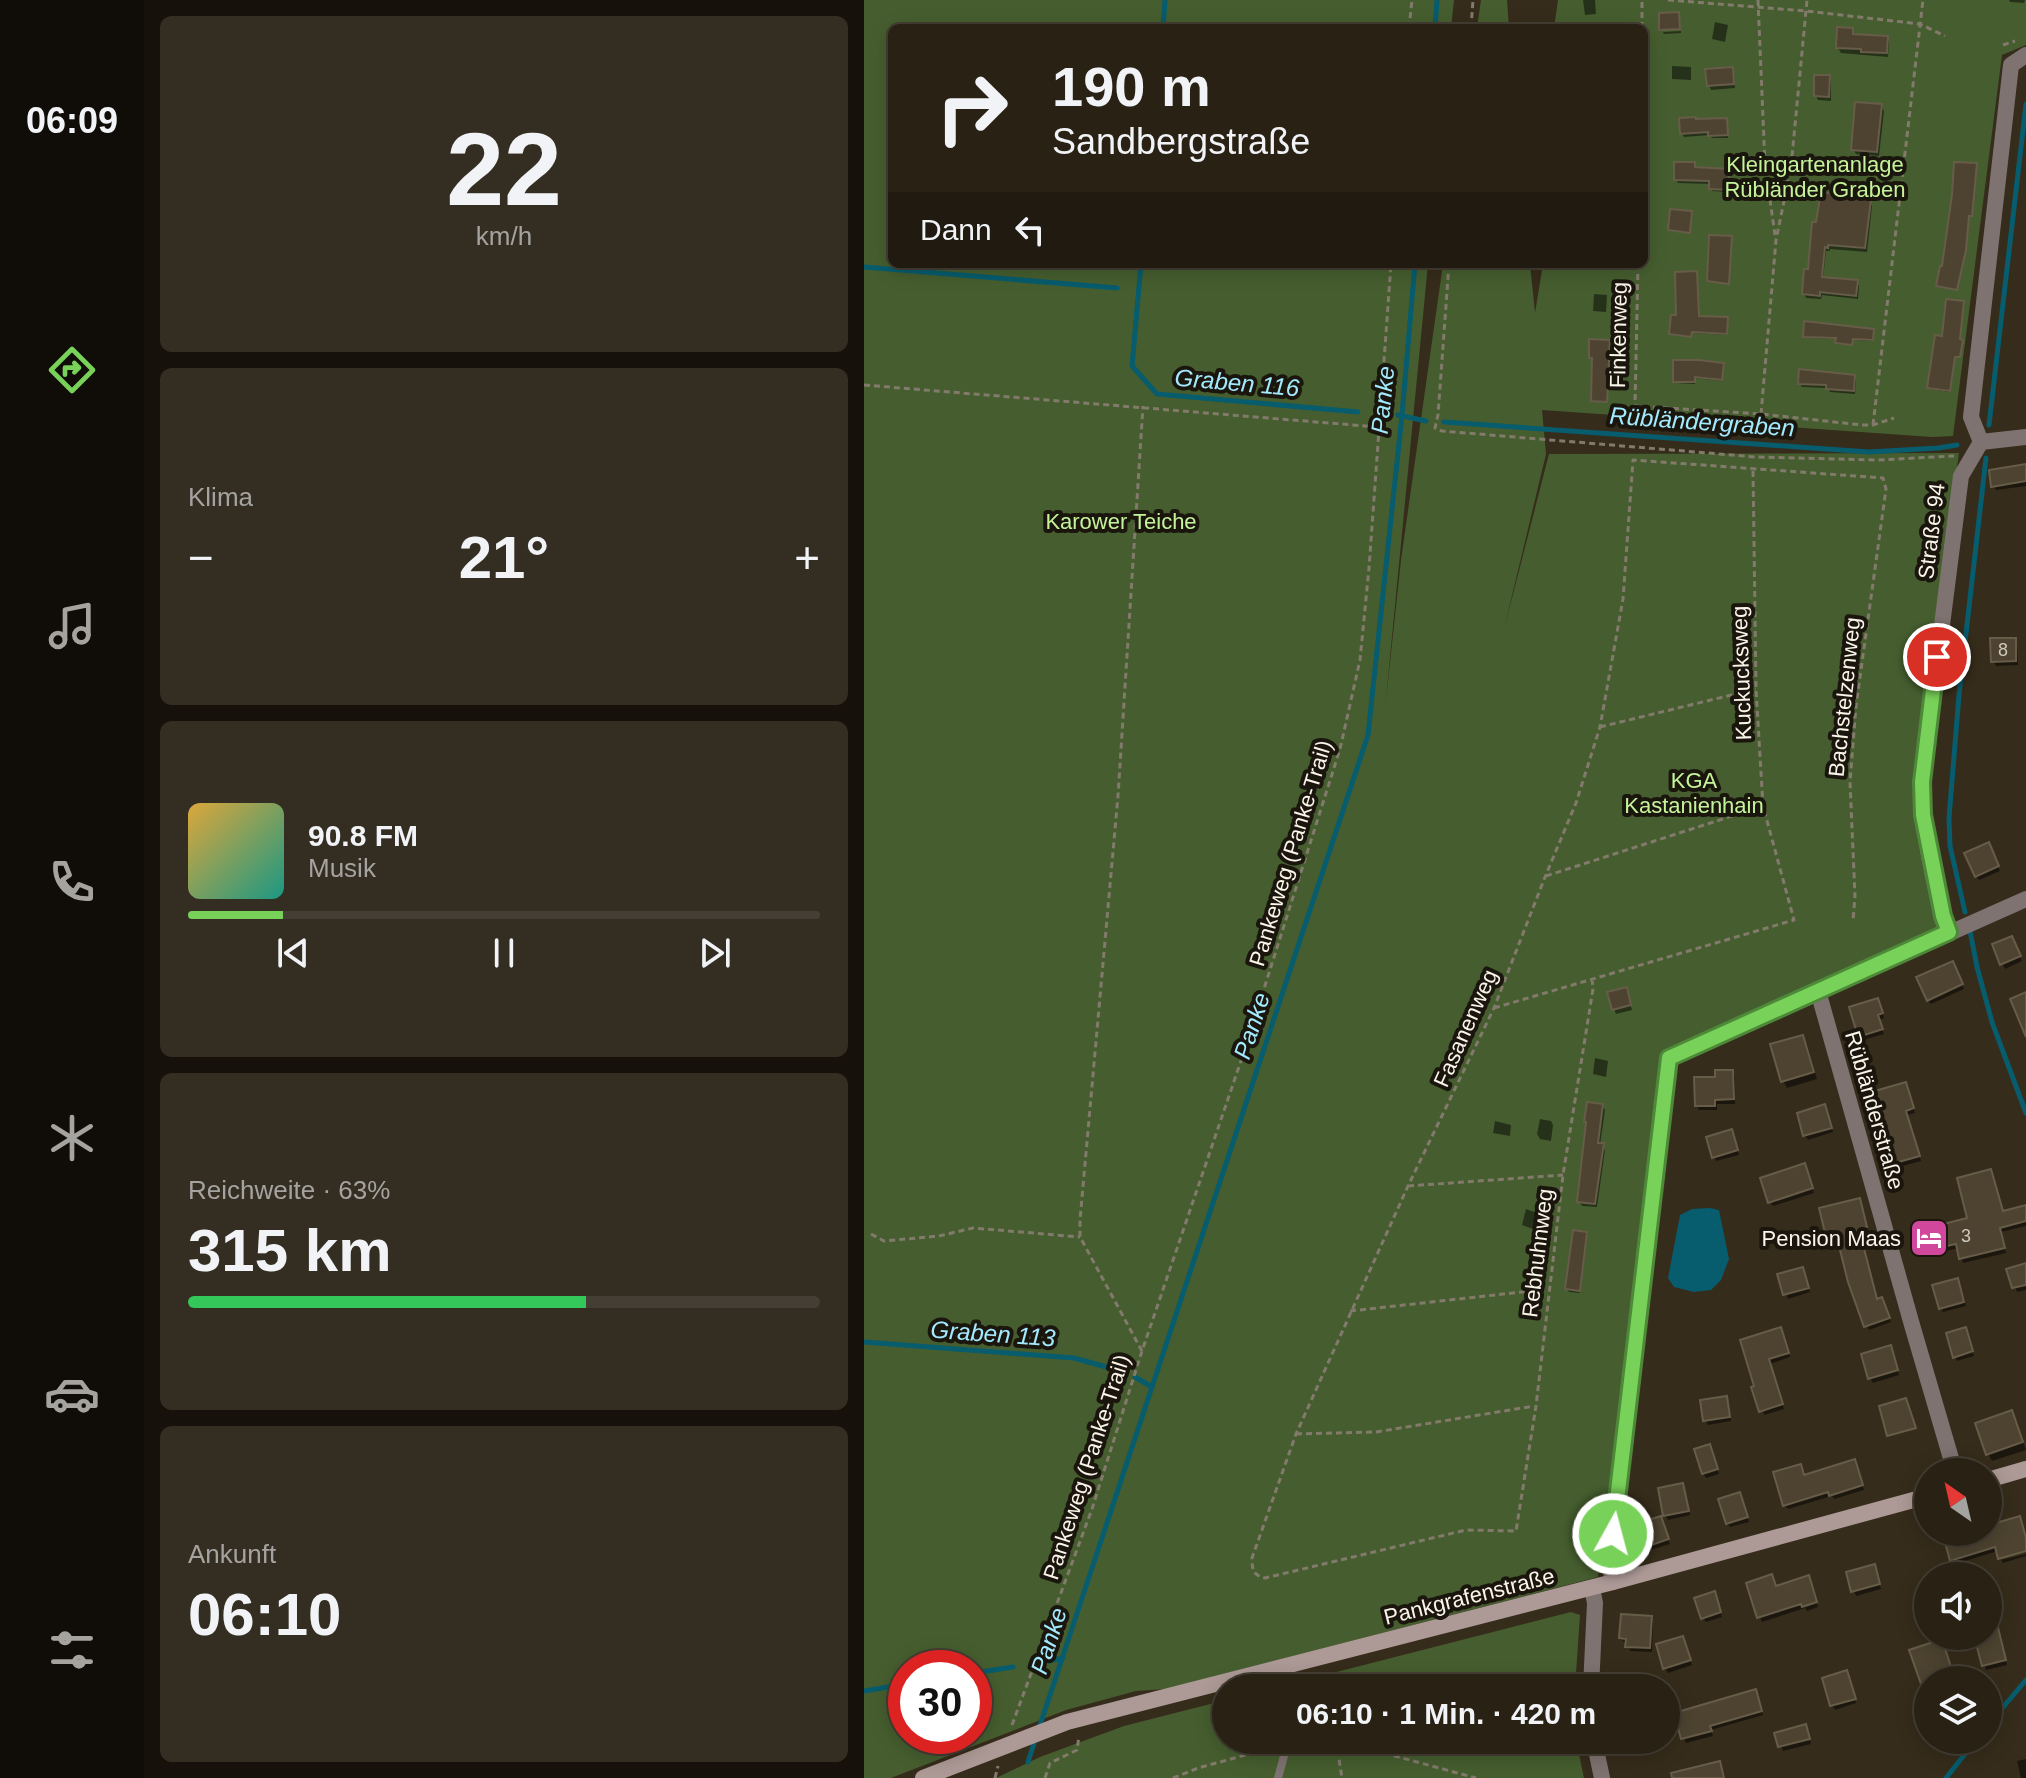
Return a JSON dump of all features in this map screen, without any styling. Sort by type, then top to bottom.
[{"type":"main road","points":[[2002,1476],[2026,1469]]},
{"type":"main road","name":"Pankgrafenstraße","points":[[1011,1743],[1074,1721],[1592,1588],[1914,1500]]},
{"type":"main road","points":[[923,1778],[1011,1743]]},
{"type":"street","points":[[2026,55],[2011,65],[1971,417],[1978,449],[2026,437]]},
{"type":"street","name":"Straße 94","points":[[1949,932],[1929,853],[1922,782],[1961,476],[1978,449]]},
{"type":"street","points":[[1613,1582],[1610,1566],[1669,1058],[2026,899]]},
{"type":"street","name":"Rübländerstraße","points":[[1818,991],[1951,1458]]},
{"type":"street","points":[[1592,1588],[1595,1603],[1592,1674]]},
{"type":"street","points":[[1597,1754],[1602,1778]]},
{"type":"lane","points":[[1278,1778],[1284,1754]]},
{"type":"path","points":[[1409,24],[1412,0]]},
{"type":"path","points":[[1471,24],[1473,0]]},
{"type":"path","points":[[1642,0],[1642,24]]},
{"type":"path","points":[[1668,0],[1920,24],[1945,36]]},
{"type":"path","points":[[1758,0],[1765,165],[1776,240]]},
{"type":"path","points":[[1807,0],[1791,167],[1776,240],[1761,414],[1862,425],[1894,418]]},
{"type":"path","points":[[1873,425],[1923,0]]},
{"type":"path","name":"Pankeweg (Panke-Trail)","points":[[1011,1743],[1243,1055],[1340,749],[1360,660],[1391,268]]},
{"type":"path","points":[[1449,268],[1435,428],[1442,431],[1756,457],[1878,460],[1978,449]]},
{"type":"path","name":"Finkenweg","points":[[1638,268],[1635,406],[1761,414]]},
{"type":"path","points":[[864,385],[1378,427]]},
{"type":"path","points":[[1142,1351],[1080,1237],[1118,796],[1143,406]]},
{"type":"path","name":"Fasanenweg","points":[[1265,1578],[1257,1576],[1252,1569],[1252,1558],[1296,1434],[1408,1186],[1494,1008],[1576,803],[1600,727],[1623,599],[1633,460],[1753,469]]},
{"type":"path","name":"Bachstelzenweg","points":[[1753,469],[1883,478],[1886,489],[1856,706],[1850,782],[1855,896],[1853,921]]},
{"type":"path","name":"Kuckucksweg","points":[[1592,979],[1794,920],[1763,806],[1756,689],[1753,469]]},
{"type":"path","points":[[1600,727],[1756,689]]},
{"type":"path","points":[[1545,877],[1763,806]]},
{"type":"path","points":[[1494,1008],[1592,979]]},
{"type":"path","name":"Rebhuhnweg","points":[[1265,1578],[1466,1530],[1516,1531],[1536,1406],[1563,1175],[1593,989],[1592,979]]},
{"type":"path","points":[[1408,1186],[1563,1175]]},
{"type":"path","points":[[871,1234],[884,1241],[939,1236],[973,1228],[1080,1237]]},
{"type":"path","points":[[1350,1311],[1549,1289]]},
{"type":"path","points":[[1296,1434],[1376,1432],[1536,1406]]},
{"type":"path","points":[[1045,1778],[1050,1763],[1077,1750],[1074,1721]]},
{"type":"path","points":[[1173,1778],[1248,1754]]},
{"type":"path","points":[[1338,1754],[1342,1778]]},
{"type":"path","points":[[1388,1754],[1476,1778]]},
{"type":"green space","points":[[864,0],[1454,0],[1451,24],[888,24],[888,268],[1428,268],[1385,709],[1401,560],[1442,268],[1530,268],[1535,313],[1542,268],[1648,268],[1648,24],[1555,24],[1558,0],[2026,0],[2026,45],[2002,55],[1953,436],[1542,410],[1546,454],[1504,629],[1549,454],[1959,453],[1916,752],[1924,857],[1938,929],[1662,1052],[1598,1577],[1224,1674],[1212,1674],[1212,1677],[1166,1689],[1136,1691],[1066,1710],[992,1739],[992,1650],[888,1650],[888,1754],[953,1754],[891,1778],[864,1778]]},
{"type":"green space","points":[[1481,0],[1507,0],[1509,24],[1478,24]]},
{"type":"green space","points":[[1571,1612],[1580,1615],[1576,1674],[1329,1674]]},
{"type":"green space","points":[[1212,1704],[1212,1754],[1579,1754],[1584,1778],[996,1778],[1040,1757],[1124,1726]]},
{"type":"water","points":[[1692,1209],[1719,1210],[1729,1259],[1721,1280],[1711,1290],[1694,1292],[1674,1287],[1668,1278],[1680,1215]]},
{"type":"building","points":[[1679,12],[1680,29],[1659,30],[1659,13]]},
{"type":"building","points":[[1837,27],[1853,28],[1853,34],[1888,36],[1887,53],[1836,48]]},
{"type":"building","points":[[1733,67],[1734,84],[1707,86],[1705,69]]},
{"type":"building","points":[[1814,75],[1830,75],[1829,97],[1814,96]]},
{"type":"building","points":[[1855,102],[1882,104],[1877,152],[1851,150]]},
{"type":"building","points":[[1679,118],[1727,118],[1728,135],[1708,136],[1708,132],[1680,134]]},
{"type":"building","points":[[1674,162],[1695,162],[1695,167],[1729,169],[1728,190],[1709,189],[1709,181],[1674,180]]},
{"type":"building","points":[[1954,162],[1977,163],[1972,216],[1969,216],[1966,250],[1957,290],[1936,286],[1942,266]]},
{"type":"building","points":[[1821,192],[1871,200],[1865,248],[1825,247],[1822,277],[1858,280],[1856,296],[1820,292],[1820,296],[1802,294],[1804,269],[1808,269],[1812,222],[1816,222]]},
{"type":"building","points":[[1670,209],[1692,211],[1690,233],[1668,230]]},
{"type":"building","points":[[1709,235],[1732,236],[1729,284],[1707,281]]},
{"type":"building","points":[[1697,271],[1699,316],[1728,317],[1727,334],[1692,332],[1691,337],[1669,334],[1671,315],[1676,315],[1675,272]]},
{"type":"building","points":[[1946,299],[1964,301],[1960,339],[1963,340],[1960,357],[1955,357],[1950,391],[1927,388],[1935,335],[1942,336]]},
{"type":"building","points":[[1804,321],[1874,329],[1873,340],[1853,339],[1852,345],[1835,343],[1836,338],[1803,337]]},
{"type":"building","points":[[1589,339],[1610,340],[1607,402],[1591,401]]},
{"type":"building","points":[[1673,360],[1724,363],[1722,380],[1695,377],[1695,382],[1673,382]]},
{"type":"building","points":[[1799,369],[1855,375],[1854,391],[1826,389],[1826,385],[1798,384]]},
{"type":"building","points":[[2026,464],[2026,481],[1991,487],[1989,470]]},
{"type":"building","points":[[1990,638],[2016,638],[2016,661],[1991,662]]},
{"type":"building","points":[[1989,842],[1999,866],[1975,877],[1964,853]]},
{"type":"building","points":[[2012,936],[2021,956],[2000,965],[1992,944]]},
{"type":"building","points":[[1953,961],[1963,984],[1927,1001],[1916,977]]},
{"type":"building","points":[[1627,987],[1631,1005],[1612,1010],[1607,992]]},
{"type":"building","points":[[2026,992],[2026,1037],[2010,999]]},
{"type":"building","points":[[1878,998],[1883,1013],[1878,1015],[1883,1029],[1858,1037],[1849,1007]]},
{"type":"building","points":[[1803,1035],[1814,1072],[1781,1082],[1770,1044]]},
{"type":"building","points":[[1715,1070],[1733,1070],[1734,1099],[1715,1100],[1715,1106],[1695,1106],[1694,1077],[1715,1077]]},
{"type":"building","points":[[1906,1082],[1914,1108],[1906,1111],[1920,1156],[1895,1163],[1875,1091]]},
{"type":"building","points":[[1587,1102],[1603,1104],[1598,1143],[1604,1143],[1595,1204],[1577,1202]]},
{"type":"building","points":[[1825,1104],[1832,1128],[1803,1136],[1797,1113]]},
{"type":"building","points":[[1732,1129],[1738,1150],[1712,1158],[1706,1137]]},
{"type":"building","points":[[1805,1163],[1813,1188],[1768,1203],[1760,1178]]},
{"type":"building","points":[[1991,1169],[2003,1211],[2026,1205],[2026,1221],[2000,1228],[2005,1248],[1959,1259],[1956,1244],[1933,1249],[1928,1228],[1967,1218],[1957,1178]]},
{"type":"building","points":[[1860,1198],[1867,1227],[1859,1229],[1877,1299],[1882,1297],[1890,1318],[1864,1327],[1836,1234],[1826,1237],[1819,1208]]},
{"type":"building","points":[[1573,1230],[1587,1232],[1580,1291],[1565,1289]]},
{"type":"building","points":[[2026,1263],[2026,1285],[2012,1288],[2006,1269]]},
{"type":"building","points":[[1803,1267],[1809,1288],[1783,1295],[1777,1274]]},
{"type":"building","points":[[1958,1278],[1964,1302],[1939,1309],[1932,1285]]},
{"type":"building","points":[[1781,1327],[1789,1353],[1769,1359],[1783,1404],[1759,1412],[1740,1340]]},
{"type":"building","points":[[1966,1327],[1973,1351],[1953,1358],[1946,1333]]},
{"type":"building","points":[[1891,1345],[1898,1370],[1868,1379],[1861,1354]]},
{"type":"building","points":[[1727,1396],[1730,1417],[1703,1421],[1700,1400]]},
{"type":"building","points":[[1906,1398],[1916,1428],[1887,1436],[1879,1406]]},
{"type":"building","points":[[2012,1410],[2023,1442],[1986,1455],[1975,1423]]},
{"type":"building","points":[[1710,1444],[1718,1469],[1702,1474],[1694,1449]]},
{"type":"building","points":[[1855,1459],[1863,1485],[1783,1506],[1773,1472],[1801,1464],[1804,1475]]},
{"type":"building","points":[[1683,1483],[1689,1511],[1663,1516],[1658,1488]]},
{"type":"building","points":[[1740,1492],[1748,1517],[1726,1524],[1718,1499]]},
{"type":"building","points":[[1661,1516],[1669,1539],[1643,1548],[1635,1524]]},
{"type":"building","points":[[2020,1516],[2026,1551],[1998,1559],[1995,1547],[1950,1561],[1946,1546],[2002,1546],[2002,1521]]},
{"type":"building","points":[[1875,1564],[1880,1584],[1851,1592],[1846,1572]]},
{"type":"building","points":[[1772,1574],[1776,1586],[1809,1575],[1817,1602],[1757,1618],[1746,1583]]},
{"type":"building","points":[[1715,1591],[1721,1612],[1701,1619],[1694,1598]]},
{"type":"building","points":[[1621,1614],[1652,1616],[1650,1648],[1625,1647],[1626,1639],[1619,1638]]},
{"type":"building","points":[[1683,1636],[1691,1660],[1663,1669],[1656,1644]]},
{"type":"building","points":[[2002,1644],[2006,1660],[1982,1666],[1978,1650],[2002,1650]]},
{"type":"building","points":[[1909,1650],[1946,1650],[1951,1666],[1915,1666]]},
{"type":"building","points":[[1847,1670],[1856,1699],[1830,1706],[1822,1678]]},
{"type":"building","points":[[1756,1689],[1762,1711],[1710,1726],[1712,1731],[1681,1739],[1680,1711]]},
{"type":"building","points":[[1806,1724],[1810,1739],[1778,1747],[1774,1733]]},
{"type":"building","points":[[1720,1761],[1724,1778],[1672,1778],[1671,1773]]},
{"type":"waterway","name":"Graben 116","points":[[1163,24],[1165,0]]},
{"type":"waterway","name":"Panke","points":[[1435,24],[1437,0]]},
{"type":"waterway","name":"Rübländergraben","points":[[1989,425],[2026,104]]},
{"type":"waterway","points":[[864,267],[1117,288]]},
{"type":"waterway","name":"Graben 116","points":[[1141,268],[1132,366],[1157,394],[1358,412]]},
{"type":"waterway","name":"Panke","points":[[1039,1728],[1368,735],[1415,268]]},
{"type":"waterway","name":"Rübländergraben","points":[[1398,415],[1426,421]]},
{"type":"waterway","name":"Rübländergraben","points":[[1444,422],[1869,452],[1957,445]]},
{"type":"waterway","name":"Rübländergraben","points":[[1965,912],[1950,846],[1949,818],[1959,695],[1986,458]]},
{"type":"waterway","name":"Rübländergraben","points":[[1970,931],[1992,1022],[2026,1113]]},
{"type":"waterway","name":"Graben 113","points":[[864,1342],[1074,1358],[1117,1370]]},
{"type":"waterway","name":"Graben 113","points":[[1135,1377],[1152,1387]]},
{"type":"waterway","points":[[1048,1661],[1063,1658]]},
{"type":"waterway","points":[[992,1670],[1013,1667]]},
{"type":"waterway","name":"Rübländergraben","points":[[2002,1708],[2026,1680]]},
{"type":"waterway","points":[[864,1691],[888,1687]]},
{"type":"waterway","name":"Panke","points":[[1028,1762],[1036,1737]]},
{"type":"waterway","name":"Rübländergraben","points":[[1946,1778],[1965,1754]]},
{"type":"place","name":"Pension Maas","points":[[1929,1238]]},
{"type":"route","points":[[1613,1534],[1669,1058],[1949,932],[1923,815],[1925,748],[1937,657]]},
{"type":"park label","name":"Kleingartenanlage Rübländer Graben","points":[[1815,176]]},
{"type":"park label","name":"Karower Teiche","points":[[1121,521]]},
{"type":"park label","name":"KGA Kastanienhain","points":[[1694,792]]}]
